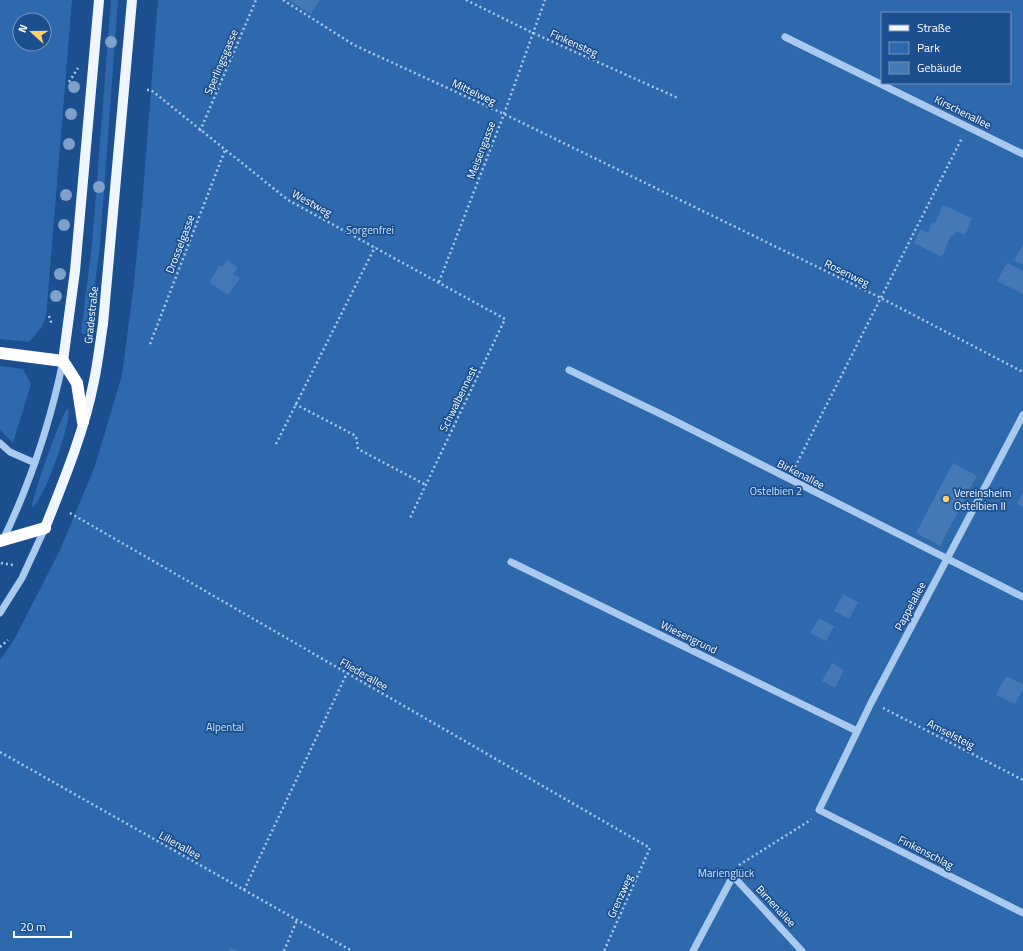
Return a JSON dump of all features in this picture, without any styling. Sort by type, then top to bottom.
[{"type":"highway","points":[[0,353],[63,361],[77,383],[83,422]]},
{"type":"highway","points":[[1,542],[45,528]]},
{"type":"main road","name":"Gradestraße","points":[[63,361],[75,271],[99,0]]},
{"type":"main road","name":"Gradestraße","points":[[45,528],[69,468],[94,382],[103,324],[132,0]]},
{"type":"street","name":"Kirschenallee","points":[[785,37],[881,84]]},
{"type":"street","name":"Kirschenallee","points":[[882,84],[1023,154]]},
{"type":"street","name":"Gradestraße","points":[[1,542],[20,502],[35,463],[55,402],[63,361]]},
{"type":"street","name":"Birkenallee","points":[[569,370],[669,418],[788,480],[1023,598]]},
{"type":"street","name":"Pappelallee","points":[[819,810],[871,703],[1023,415]]},
{"type":"street","points":[[0,443],[10,452],[35,463]]},
{"type":"street","name":"Gradestraße","points":[[0,613],[22,578],[45,528]]},
{"type":"street","name":"Wiesengrund","points":[[511,562],[857,731]]},
{"type":"street","name":"Finkenschlag","points":[[819,810],[1023,913]]},
{"type":"street","points":[[694,951],[733,876]]},
{"type":"street","name":"Birnenallee","points":[[733,876],[802,951]]},
{"type":"path","name":"Sperlingsgasse","points":[[200,131],[256,0]]},
{"type":"path","name":"Mittelweg","points":[[283,0],[354,45],[504,114],[661,192]]},
{"type":"path","name":"Finkensteg","points":[[466,0],[533,33],[678,98]]},
{"type":"path","name":"Meisengasse","points":[[439,282],[504,114],[545,0]]},
{"type":"path","name":"Westweg","points":[[147,90],[151,90],[200,131],[288,200],[505,319]]},
{"type":"path","points":[[788,480],[968,126]]},
{"type":"path","name":"Drosselgasse","points":[[150,344],[225,150]]},
{"type":"path","name":"Rosenweg","points":[[661,192],[881,298],[1023,372]]},
{"type":"path","points":[[276,444],[375,247]]},
{"type":"path","name":"Schwalbennest","points":[[410,518],[505,319]]},
{"type":"path","points":[[295,404],[356,436],[358,448],[426,485]]},
{"type":"path","name":"Fliederallee","points":[[70,513],[650,848]]},
{"type":"path","points":[[1,563],[13,565]]},
{"type":"path","points":[[0,647],[8,640]]},
{"type":"path","points":[[244,890],[347,674]]},
{"type":"path","name":"Amselsteig","points":[[871,703],[1023,780]]},
{"type":"path","name":"Lilienallee","points":[[0,752],[352,951]]},
{"type":"path","points":[[733,876],[739,864],[806,823],[819,810]]},
{"type":"path","name":"Grenzweg","points":[[604,951],[650,848]]},
{"type":"path","points":[[284,951],[297,920]]},
{"type":"green space","points":[[0,0],[72,0],[46,317],[41,328],[29,342],[0,339]]},
{"type":"green space","points":[[111,0],[118,0],[100,245],[88,335],[81,333],[92,244]]},
{"type":"green space","points":[[158,0],[1023,0],[1023,951],[0,951],[0,660],[15,638],[60,550],[95,466],[122,375],[142,205]]},
{"type":"green space","points":[[0,366],[23,369],[31,384],[13,443],[0,430]]},
{"type":"green space","points":[[68,408],[66,428],[62,443],[44,490],[33,508],[32,505],[34,497],[48,454],[59,425]]},
{"type":"building","points":[[289,0],[320,0],[311,14]]},
{"type":"building","points":[[943,205],[972,218],[965,235],[956,231],[954,236],[951,235],[942,257],[914,243],[920,229],[928,233],[932,222],[945,228],[935,223]]},
{"type":"building","points":[[1023,244],[1023,264],[1014,260]]},
{"type":"building","points":[[227,260],[238,268],[233,274],[240,278],[228,295],[209,282],[220,265],[222,267]]},
{"type":"building","points":[[1007,263],[1023,271],[1023,294],[997,281]]},
{"type":"building","points":[[953,463],[977,476],[940,546],[916,533]]},
{"type":"building","points":[[1023,492],[1023,507],[1017,504]]},
{"type":"building","points":[[843,594],[858,602],[849,619],[834,611]]},
{"type":"building","points":[[819,618],[834,626],[826,641],[810,633]]},
{"type":"building","points":[[832,663],[844,670],[835,688],[822,681]]},
{"type":"building","points":[[1006,676],[1023,684],[1023,689],[1015,704],[996,695]]},
{"type":"building","points":[[231,948],[239,951],[229,951]]},
{"type":"place","name":"Vereinsheim Ostelbien II","points":[[946,499]]},
{"type":"park label","name":"Sorgenfrei","points":[[370,230]]},
{"type":"park label","name":"Ostelbien 2","points":[[776,491]]},
{"type":"park label","name":"Alpental","points":[[225,727]]},
{"type":"park label","name":"Marienglück","points":[[726,873]]}]
